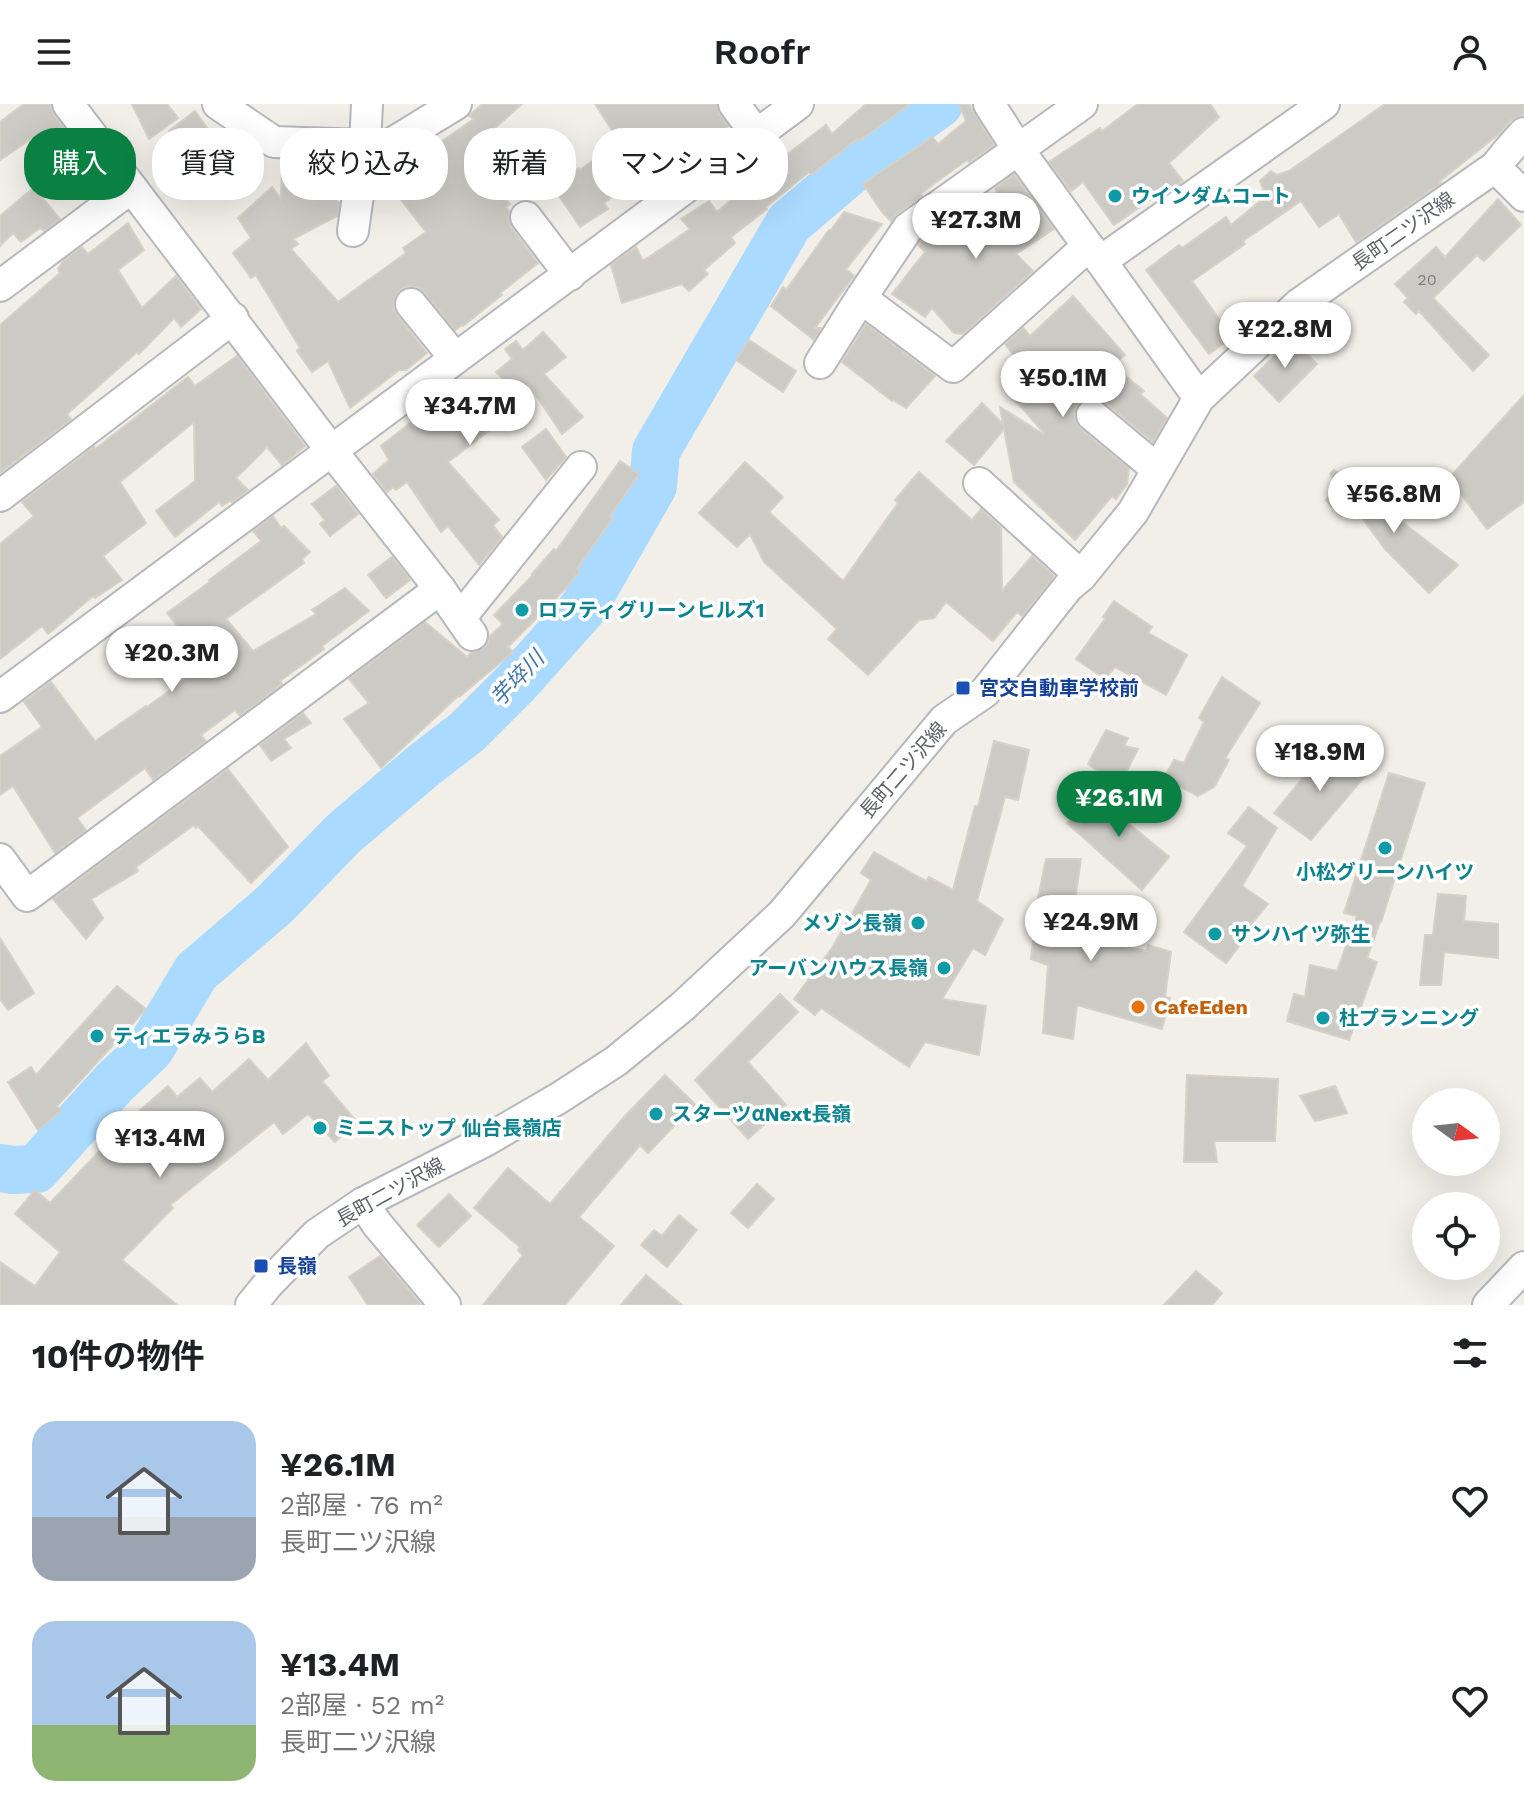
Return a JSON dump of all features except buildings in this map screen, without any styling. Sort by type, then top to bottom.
[{"type":"street","points":[[68,104],[86,128]]},
{"type":"street","points":[[218,104],[274,142],[280,142]]},
{"type":"street","points":[[366,128],[367,104]]},
{"type":"street","points":[[417,128],[456,104]]},
{"type":"street","points":[[734,104],[752,128]]},
{"type":"street","points":[[766,128],[798,104]]},
{"type":"street","points":[[989,104],[1018,149],[1199,398]]},
{"type":"street","points":[[820,363],[908,228],[1082,104]]},
{"type":"street","points":[[861,298],[953,367],[1094,254],[1324,104]]},
{"type":"street","name":"長町二ツ沢線","points":[[251,1305],[317,1234],[363,1203],[485,1141],[559,1098],[616,1061],[682,1007],[782,914],[944,720],[985,692],[1068,587],[1081,576],[1133,512],[1199,398],[1299,304],[1495,167],[1524,133]]},
{"type":"street","points":[[1495,167],[1524,196]]},
{"type":"street","points":[[136,194],[466,626],[581,467]]},
{"type":"street","points":[[0,286],[115,200]]},
{"type":"street","points":[[353,231],[357,200]]},
{"type":"street","points":[[0,697],[670,200]]},
{"type":"street","points":[[526,217],[570,275]]},
{"type":"street","points":[[411,304],[455,358]]},
{"type":"street","points":[[0,496],[233,318]]},
{"type":"street","points":[[1092,415],[1157,469]]},
{"type":"street","points":[[979,483],[1081,576]]},
{"type":"street","points":[[0,859],[27,896],[440,589]]},
{"type":"street","points":[[363,1203],[445,1305]]},
{"type":"street","points":[[1488,1305],[1524,1267]]},
{"type":"waterway","name":"芋埣川","points":[[0,1168],[36,1169],[115,1082],[150,1049],[196,972],[275,904],[343,834],[467,732],[583,608],[653,486],[656,451],[789,223],[880,146],[939,104]]},
{"type":"place","name":"ウインダムコート","points":[[1115,196]]},
{"type":"place","name":"ロフティグリーンヒルズ1","points":[[522,610]]},
{"type":"place","name":"宮交自動車学校前","points":[[963,688]]},
{"type":"place","name":"小松グリーンハイツ","points":[[1385,848]]},
{"type":"place","name":"メゾン長嶺","points":[[918,923]]},
{"type":"place","name":"サンハイツ弥生","points":[[1215,934]]},
{"type":"place","name":"アーバンハウス長嶺","points":[[944,968]]},
{"type":"place","name":"CafeEden","points":[[1138,1007]]},
{"type":"place","name":"杜プランニング","points":[[1323,1018]]},
{"type":"place","name":"ティエラみうらB","points":[[97,1036]]},
{"type":"place","name":"スターツαNext長嶺","points":[[656,1114]]},
{"type":"place","name":"ミニストップ 仙台長嶺店","points":[[320,1128]]},
{"type":"place","name":"長嶺","points":[[261,1266]]}]
